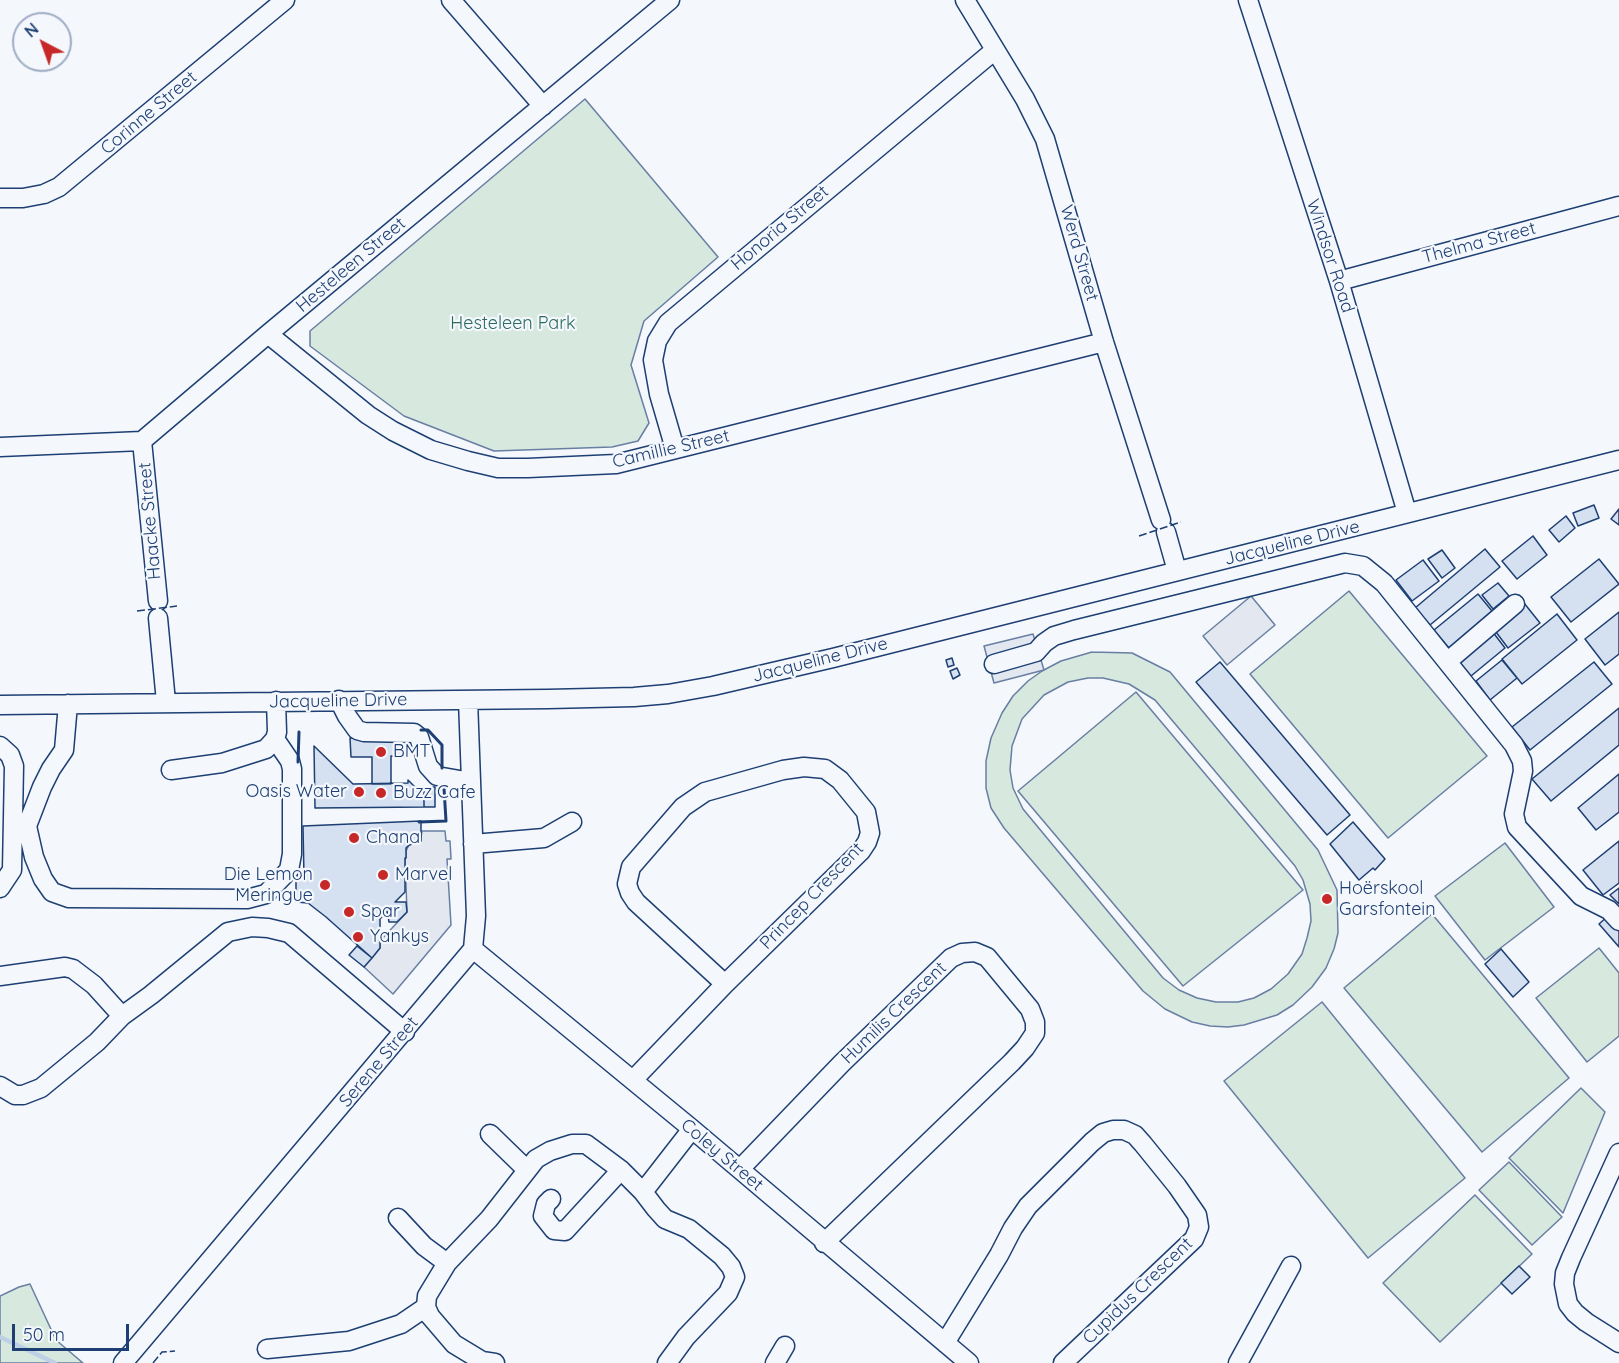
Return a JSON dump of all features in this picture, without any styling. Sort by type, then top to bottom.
[{"type":"street","name":"Corinne Street","points":[[0,198],[23,198],[44,194],[59,187],[285,0]]},
{"type":"street","points":[[451,0],[543,106]]},
{"type":"street","name":"Hesteleen Street","points":[[142,441],[670,0]]},
{"type":"street","name":"Werd Street","points":[[965,0],[1037,121],[1048,147],[1104,342],[1177,572]]},
{"type":"street","name":"Windsor Road","points":[[1248,0],[1339,281],[1407,513]]},
{"type":"street","name":"Honoria Street","points":[[675,449],[659,394],[653,360],[657,341],[668,323],[995,50]]},
{"type":"street","name":"Thelma Street","points":[[1339,281],[1619,206]]},
{"type":"street","name":"Camillie Street","points":[[268,334],[368,415],[385,426],[431,450],[498,468],[616,464],[1104,342]]},
{"type":"street","points":[[0,447],[142,441]]},
{"type":"street","name":"Haacke Street","points":[[142,441],[166,702]]},
{"type":"street","name":"Jacqueline Drive","points":[[0,705],[634,697],[713,686],[1246,555],[1619,460]]},
{"type":"street","points":[[1246,555],[1255,586]]},
{"type":"street","points":[[994,664],[1036,652],[1054,636],[1345,563],[1363,566],[1384,583],[1514,746],[1522,761],[1524,771],[1514,814],[1518,826],[1581,896],[1609,910],[1619,921]]},
{"type":"street","points":[[1448,661],[1515,604]]},
{"type":"street","points":[[339,700],[357,730],[414,733],[419,737],[428,766],[437,776],[471,782]]},
{"type":"street","points":[[402,732],[406,700]]},
{"type":"street","points":[[468,700],[476,916],[473,950]]},
{"type":"street","points":[[171,770],[222,763],[266,749],[275,739],[277,732],[276,701]]},
{"type":"street","points":[[68,704],[64,750],[46,778],[27,826],[34,857],[43,879],[52,892],[69,898],[247,899],[266,894],[289,870],[292,854],[292,769],[290,761],[275,739]]},
{"type":"street","points":[[0,746],[10,755],[14,766],[12,870],[0,888]]},
{"type":"street","name":"Princep Crescent","points":[[633,1080],[725,984],[861,851],[867,842],[870,833],[866,812],[840,780],[825,769],[804,767],[783,770],[705,792],[683,807],[631,867],[627,884],[636,902],[725,984]]},
{"type":"street","points":[[473,844],[544,838],[572,822]]},
{"type":"street","points":[[0,1086],[15,1095],[23,1095],[41,1088],[97,1042],[122,1016],[160,988],[221,937],[236,929],[252,927],[289,933],[405,1032]]},
{"type":"street","name":"Serene Street","points":[[123,1363],[473,950]]},
{"type":"street","name":"Coley Street","points":[[473,950],[692,1129],[969,1363]]},
{"type":"street","name":"Humilis Crescent","points":[[740,1169],[842,1063],[951,958],[962,953],[975,952],[987,957],[1030,1009],[1035,1022],[1035,1033],[1012,1062],[824,1242]]},
{"type":"street","points":[[0,976],[64,967],[73,969],[80,972],[94,985],[122,1016]]},
{"type":"street","points":[[643,1192],[692,1129]]},
{"type":"street","name":"Cupidus Crescent","points":[[945,1343],[1028,1206],[1098,1137],[1113,1130],[1124,1130],[1143,1144],[1177,1186],[1197,1215],[1199,1227],[1194,1239],[1179,1254],[1063,1363]]},
{"type":"street","points":[[490,1134],[527,1170]]},
{"type":"street","points":[[485,1362],[454,1344],[430,1316],[426,1307],[427,1296],[447,1263],[489,1219],[536,1159],[560,1147],[586,1144],[621,1170],[665,1219],[689,1229],[722,1256],[735,1277],[728,1293],[686,1337],[667,1363]]},
{"type":"street","points":[[1619,1153],[1571,1258],[1565,1273],[1564,1284],[1568,1304],[1575,1313],[1619,1343]]},
{"type":"street","points":[[551,1199],[546,1204],[543,1216],[554,1230],[565,1231],[621,1170]]},
{"type":"street","points":[[398,1218],[424,1246],[447,1263]]},
{"type":"street","points":[[1238,1363],[1291,1266]]},
{"type":"street","points":[[267,1349],[349,1341],[401,1324],[426,1307]]},
{"type":"street","points":[[775,1363],[785,1346]]},
{"type":"green space","name":"Hesteleen Park","points":[[585,99],[718,257],[644,321],[631,365],[649,423],[638,441],[612,447],[494,451],[404,416],[310,346],[310,331]]},
{"type":"green space","points":[[1349,591],[1487,756],[1388,838],[1250,674]]},
{"type":"green space","points":[[1092,652],[1132,653],[1170,672],[1318,850],[1337,890],[1338,933],[1326,968],[1312,987],[1293,1005],[1277,1015],[1244,1025],[1228,1027],[1192,1022],[1165,1009],[1143,991],[1004,828],[991,808],[986,788],[986,761],[991,738],[1002,713],[1013,696],[1028,681],[1061,661]],"holes":[[[1103,678],[1129,684],[1155,700],[1295,866],[1303,880],[1310,904],[1311,921],[1302,954],[1288,974],[1271,989],[1254,998],[1238,1002],[1216,1002],[1197,998],[1179,990],[1163,978],[1023,809],[1013,788],[1010,770],[1012,746],[1022,719],[1044,695],[1068,682]]]},
{"type":"green space","points":[[1136,692],[1303,890],[1183,986],[1018,791]]},
{"type":"green space","points":[[1505,843],[1554,907],[1485,960],[1435,896]]},
{"type":"green space","points":[[1432,914],[1569,1078],[1482,1152],[1344,988]]},
{"type":"green space","points":[[1599,948],[1619,973],[1619,1036],[1587,1062],[1536,998]]},
{"type":"green space","points":[[1322,1002],[1465,1178],[1368,1258],[1224,1081]]},
{"type":"green space","points":[[1581,1088],[1605,1112],[1563,1213],[1509,1158]]},
{"type":"green space","points":[[1509,1162],[1562,1217],[1532,1245],[1479,1190]]},
{"type":"green space","points":[[1475,1195],[1532,1254],[1440,1342],[1383,1283]]},
{"type":"green space","points":[[30,1284],[56,1340],[83,1363],[0,1363],[0,1296]]},
{"type":"shaded area","points":[[1251,596],[1275,625],[1227,665],[1203,636]]},
{"type":"shaded area","points":[[1033,634],[1044,670],[994,683],[984,646]]},
{"type":"shaded area","points":[[422,831],[445,831],[446,841],[450,841],[451,859],[447,859],[451,925],[393,994],[364,967],[380,948],[380,941],[407,912],[406,851],[409,845],[420,842]]},
{"type":"building","points":[[1594,505],[1599,518],[1578,526],[1573,513]]},
{"type":"building","points":[[1619,509],[1619,525],[1611,519]]},
{"type":"building","points":[[1566,516],[1575,528],[1559,542],[1549,530]]},
{"type":"building","points":[[1533,536],[1547,555],[1517,579],[1502,561]]},
{"type":"building","points":[[1485,549],[1500,567],[1430,625],[1415,608]]},
{"type":"building","points":[[1442,550],[1455,568],[1442,578],[1428,559]]},
{"type":"building","points":[[1599,559],[1619,584],[1571,622],[1551,597]]},
{"type":"building","points":[[1423,560],[1439,581],[1412,601],[1396,580]]},
{"type":"building","points":[[1498,583],[1509,596],[1493,609],[1482,595]]},
{"type":"building","points":[[1478,594],[1492,611],[1449,648],[1434,630]]},
{"type":"building","points":[[1524,603],[1540,623],[1508,648],[1493,628]]},
{"type":"building","points":[[1619,612],[1619,654],[1605,665],[1585,639]]},
{"type":"building","points":[[1557,614],[1577,640],[1522,684],[1502,659]]},
{"type":"building","points":[[1492,631],[1505,648],[1471,676],[1457,659]]},
{"type":"building","points":[[952,658],[954,665],[948,667],[946,660]]},
{"type":"building","points":[[1502,660],[1517,678],[1490,700],[1476,681]]},
{"type":"building","points":[[1220,662],[1350,815],[1327,835],[1196,682]]},
{"type":"building","points":[[1594,662],[1612,684],[1530,750],[1512,727]]},
{"type":"building","points":[[957,668],[960,675],[953,679],[950,671]]},
{"type":"building","points":[[1619,708],[1619,745],[1551,801],[1532,779]]},
{"type":"building","points":[[408,737],[408,757],[391,756],[391,784],[372,784],[372,757],[351,757],[350,738]]},
{"type":"building","points":[[314,746],[353,784],[408,783],[408,780],[416,788],[424,787],[424,807],[315,808]]},
{"type":"building","points":[[1619,774],[1619,812],[1596,830],[1578,808]]},
{"type":"building","points":[[424,787],[435,787],[435,807],[424,807]]},
{"type":"building","points":[[421,821],[421,841],[406,848],[405,892],[395,902],[406,902],[407,912],[397,922],[389,922],[387,911],[380,919],[380,948],[372,958],[308,903],[296,902],[296,877],[304,877],[303,826]]},
{"type":"building","points":[[1353,822],[1385,859],[1375,870],[1373,868],[1359,880],[1330,844]]},
{"type":"building","points":[[1619,841],[1619,883],[1603,895],[1583,870]]},
{"type":"building","points":[[1619,888],[1619,904],[1610,895]]},
{"type":"building","points":[[1608,916],[1619,928],[1619,947],[1599,924]]},
{"type":"building","points":[[357,946],[372,958],[364,967],[349,955]]},
{"type":"building","points":[[1501,949],[1529,982],[1513,997],[1485,964]]},
{"type":"building","points":[[1519,1266],[1530,1277],[1512,1294],[1501,1283]]},
{"type":"waterway","points":[[0,1337],[55,1363]]},
{"type":"fence","points":[[1139,536],[1181,522]]},
{"type":"fence","points":[[137,611],[177,606]]},
{"type":"fence","points":[[153,1363],[162,1352],[175,1351]]},
{"type":"wall","points":[[421,730],[428,730],[442,745],[442,768]]},
{"type":"wall","points":[[298,762],[299,732]]},
{"type":"wall","points":[[419,822],[446,821],[444,788]]},
{"type":"place","name":"BMT","points":[[381,752]]},
{"type":"place","name":"Oasis Water","points":[[359,792]]},
{"type":"place","name":"Buzz Cafe","points":[[381,793]]},
{"type":"place","name":"Chana","points":[[354,838]]},
{"type":"place","name":"Marvel","points":[[383,875]]},
{"type":"place","name":"Die Lemon Meringue","points":[[325,885]]},
{"type":"place","name":"Hoërskool Garsfontein","points":[[1327,899]]},
{"type":"place","name":"Spar","points":[[349,912]]},
{"type":"place","name":"Yankys","points":[[358,937]]}]
